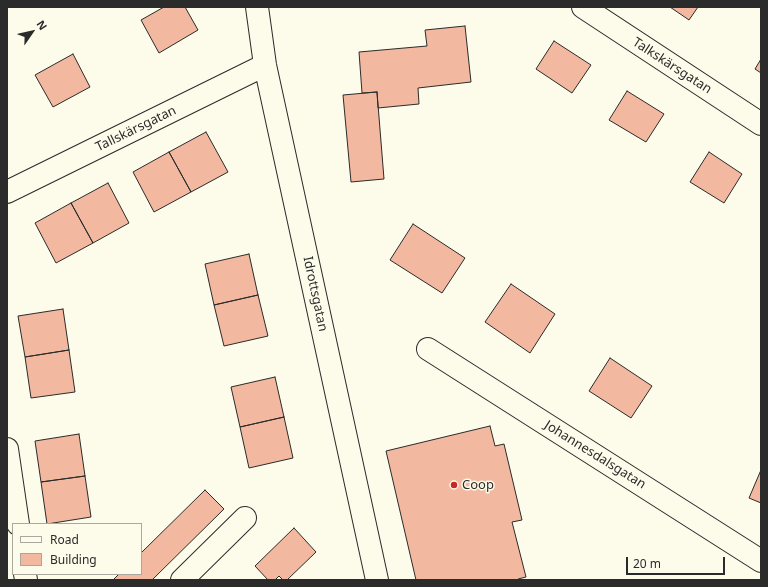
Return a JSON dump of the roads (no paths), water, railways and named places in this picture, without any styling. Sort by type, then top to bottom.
[{"type":"street","name":"Idrottsgatan","points":[[257,7],[265,65],[377,580]]},
{"type":"street","name":"Talkskärsgatan","points":[[583,7],[761,124]]},
{"type":"street","name":"Tallskärsgatan","points":[[7,192],[265,65]]},
{"type":"street","name":"Johannesdalsgatan","points":[[428,349],[761,561]]},
{"type":"street","points":[[7,449],[18,523]]},
{"type":"street","points":[[182,580],[245,518]]},
{"type":"place","name":"Coop","points":[[454,485]]}]
